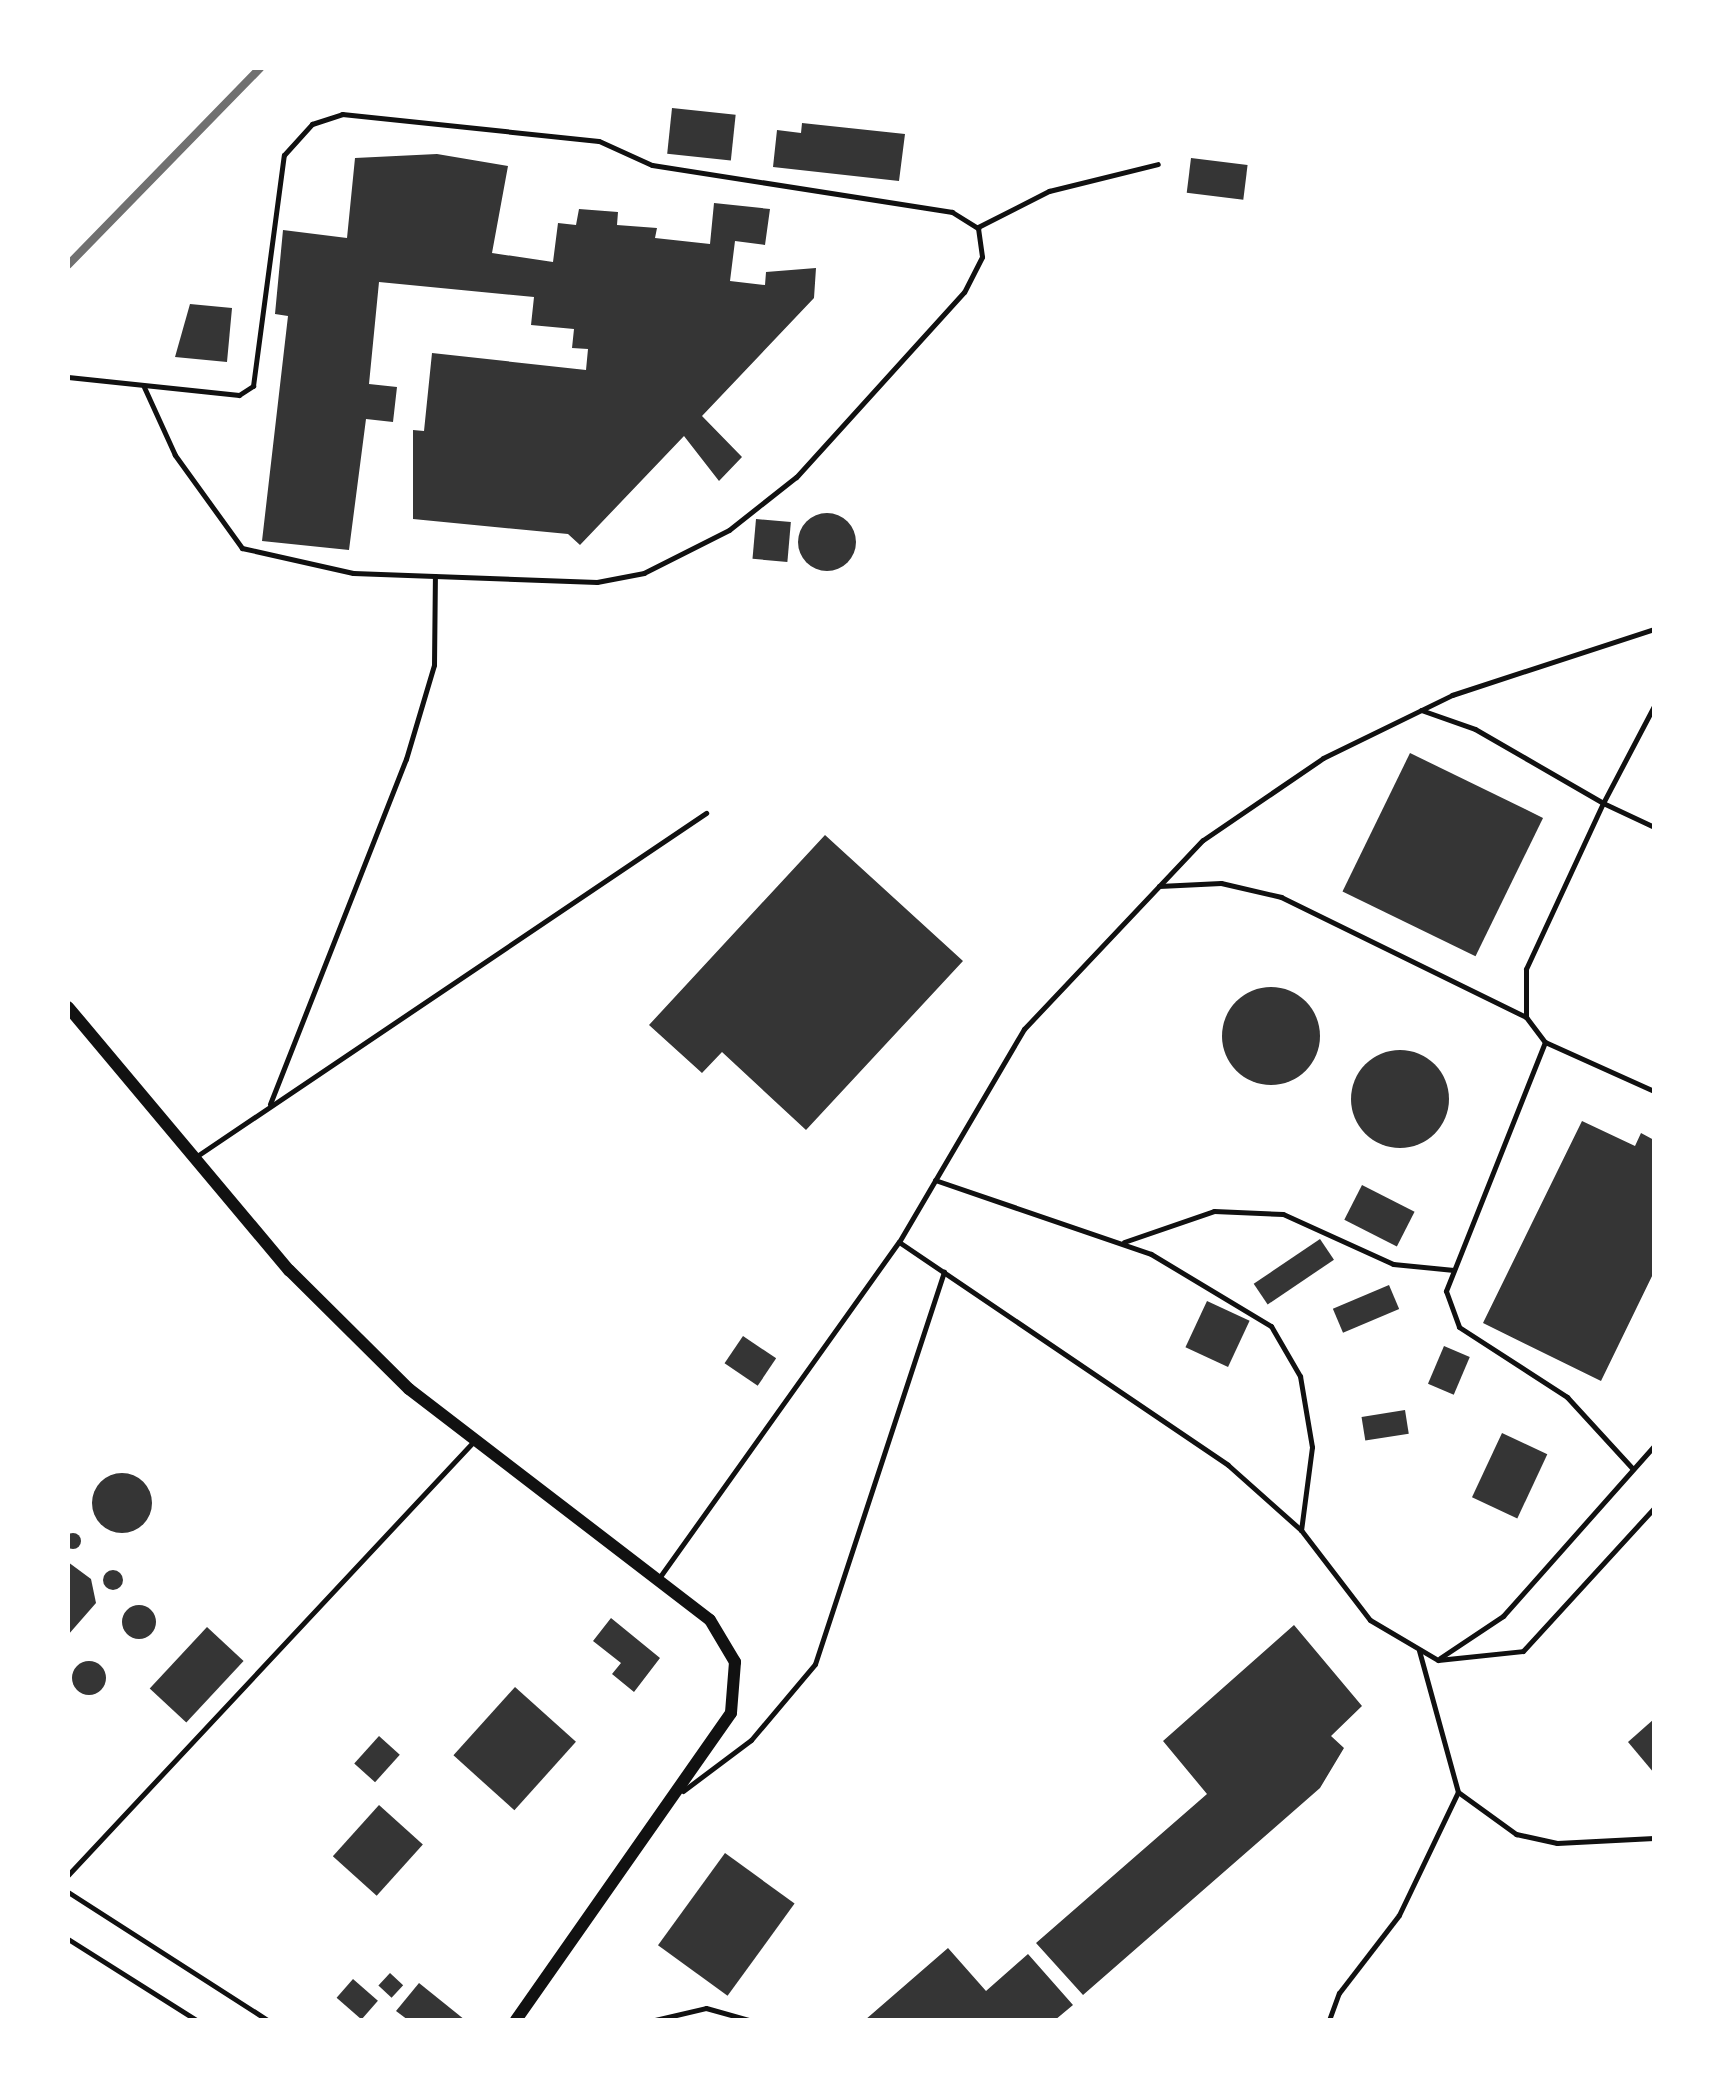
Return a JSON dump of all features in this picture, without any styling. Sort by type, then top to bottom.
[{"type":"street","points":[[68,1007],[289,1270],[475,1440],[710,1620],[735,1662],[731,1713],[681,1792],[516,2020]]},
{"type":"lane","points":[[68,376],[238,395],[253,386],[284,155],[312,124],[342,114],[600,142],[652,165],[952,212],[978,228]]},
{"type":"lane","points":[[978,228],[1049,191],[1158,164]]},
{"type":"lane","points":[[144,387],[175,455],[242,548],[285,564],[434,576],[596,582],[644,572],[728,530],[796,477],[964,292],[982,258],[978,228]]},
{"type":"lane","points":[[269,1107],[406,759],[434,665],[434,576]]},
{"type":"lane","points":[[657,1581],[899,1242],[1024,1029],[1204,840],[1323,758],[1421,710],[1654,629]]},
{"type":"lane","points":[[1526,1017],[1526,969],[1654,706]]},
{"type":"lane","points":[[1421,710],[1475,729],[1654,827]]},
{"type":"lane","points":[[194,1158],[706,813]]},
{"type":"lane","points":[[1159,886],[1220,883],[1281,898],[1526,1017],[1545,1042],[1654,1091]]},
{"type":"lane","points":[[1545,1042],[1446,1290],[1458,1327],[1566,1397],[1632,1468]]},
{"type":"lane","points":[[935,1180],[1121,1243],[1228,1293],[1270,1326],[1300,1376],[1312,1448],[1301,1530]]},
{"type":"lane","points":[[1121,1243],[1214,1211],[1283,1214],[1393,1264],[1454,1270]]},
{"type":"lane","points":[[899,1242],[1228,1465],[1301,1530],[1370,1620],[1438,1660],[1523,1651],[1654,1508]]},
{"type":"lane","points":[[681,1792],[751,1740],[815,1664],[944,1272]]},
{"type":"lane","points":[[68,1875],[475,1440]]},
{"type":"lane","points":[[1438,1660],[1503,1616],[1654,1446]]},
{"type":"lane","points":[[1418,1648],[1458,1792],[1516,1834],[1574,1843],[1654,1838]]},
{"type":"lane","points":[[1329,2020],[1339,1993],[1399,1915],[1458,1792]]},
{"type":"lane","points":[[68,1892],[267,2020]]},
{"type":"lane","points":[[68,1939],[196,2020]]},
{"type":"lane","points":[[654,2020],[706,2008],[749,2020]]},
{"type":"building","points":[[672,108],[736,115],[731,160],[667,154]]},
{"type":"building","points":[[802,123],[905,134],[899,181],[773,167],[777,130],[801,133]]},
{"type":"building","points":[[437,154],[508,166],[492,253],[553,262],[558,223],[576,225],[579,209],[618,212],[617,225],[657,228],[655,238],[710,244],[714,203],[770,209],[765,245],[735,241],[730,281],[765,285],[766,272],[816,268],[814,298],[702,416],[742,457],[719,481],[684,436],[580,545],[568,534],[413,519],[413,430],[424,431],[432,353],[586,370],[588,349],[572,348],[574,329],[531,325],[534,297],[379,282],[369,384],[397,387],[393,422],[366,419],[349,550],[262,541],[288,316],[275,314],[283,230],[347,238],[355,158]]},
{"type":"building","points":[[1191,158],[1248,165],[1243,200],[1187,193]]},
{"type":"building","points":[[190,304],[232,308],[227,362],[175,357]]},
{"type":"building","points":[[827,513],[848,521],[856,542],[848,563],[827,571],[806,563],[798,542],[806,521]]},
{"type":"building","points":[[756,519],[791,522],[787,562],[753,559]]},
{"type":"building","points":[[1410,753],[1543,818],[1476,956],[1342,891]]},
{"type":"building","points":[[825,835],[963,961],[806,1130],[722,1052],[702,1073],[649,1025]]},
{"type":"building","points":[[1271,987],[1290,991],[1306,1001],[1316,1017],[1320,1036],[1316,1055],[1306,1071],[1290,1081],[1271,1085],[1252,1081],[1236,1071],[1226,1055],[1222,1036],[1226,1017],[1236,1001],[1252,991]]},
{"type":"building","points":[[1400,1050],[1419,1054],[1435,1064],[1445,1080],[1449,1099],[1445,1118],[1435,1134],[1419,1144],[1400,1148],[1381,1144],[1365,1134],[1355,1118],[1351,1099],[1355,1080],[1365,1064],[1381,1054]]},
{"type":"building","points":[[1582,1121],[1635,1146],[1641,1133],[1654,1140],[1654,1272],[1601,1381],[1483,1323]]},
{"type":"building","points":[[1362,1185],[1415,1212],[1397,1247],[1344,1220]]},
{"type":"building","points":[[1320,1239],[1334,1260],[1268,1304],[1254,1284]]},
{"type":"building","points":[[1389,1285],[1399,1309],[1343,1333],[1333,1309]]},
{"type":"building","points":[[1207,1301],[1250,1321],[1228,1367],[1185,1347]]},
{"type":"building","points":[[743,1336],[776,1358],[758,1386],[725,1363]]},
{"type":"building","points":[[1444,1346],[1470,1357],[1454,1395],[1428,1384]]},
{"type":"building","points":[[1405,1410],[1409,1434],[1365,1441],[1362,1417]]},
{"type":"building","points":[[1502,1433],[1547,1454],[1517,1518],[1472,1497]]},
{"type":"building","points":[[122,1473],[143,1482],[152,1503],[143,1524],[122,1533],[101,1524],[92,1503],[101,1482]]},
{"type":"building","points":[[73,1533],[81,1541],[73,1549],[65,1541]]},
{"type":"building","points":[[68,1562],[91,1579],[96,1603],[68,1635]]},
{"type":"building","points":[[113,1570],[123,1580],[113,1590],[103,1580]]},
{"type":"building","points":[[139,1605],[151,1610],[156,1622],[151,1634],[139,1639],[127,1634],[122,1622],[127,1610]]},
{"type":"building","points":[[611,1618],[660,1658],[634,1692],[612,1674],[621,1663],[593,1641]]},
{"type":"building","points":[[1294,1625],[1362,1706],[1331,1736],[1344,1748],[1320,1788],[1083,1995],[1036,1943],[1207,1794],[1163,1741]]},
{"type":"building","points":[[207,1627],[244,1661],[186,1723],[150,1688]]},
{"type":"building","points":[[89,1661],[101,1666],[106,1678],[101,1690],[89,1695],[77,1690],[72,1678],[77,1666]]},
{"type":"building","points":[[515,1687],[576,1742],[514,1810],[453,1755]]},
{"type":"building","points":[[1654,1719],[1654,1773],[1628,1742]]},
{"type":"building","points":[[379,1736],[400,1755],[375,1782],[354,1763]]},
{"type":"building","points":[[379,1805],[423,1844],[377,1896],[333,1856]]},
{"type":"building","points":[[725,1853],[795,1904],[728,1996],[658,1945]]},
{"type":"building","points":[[948,1948],[986,1991],[1028,1954],[1073,2005],[1055,2020],[865,2020]]},
{"type":"building","points":[[390,1973],[403,1985],[392,1998],[378,1985]]},
{"type":"building","points":[[353,1979],[378,2001],[362,2020],[337,1998]]},
{"type":"building","points":[[419,1983],[465,2020],[408,2020],[396,2011]]},
{"type":"railway","points":[[68,265],[260,68]]}]
